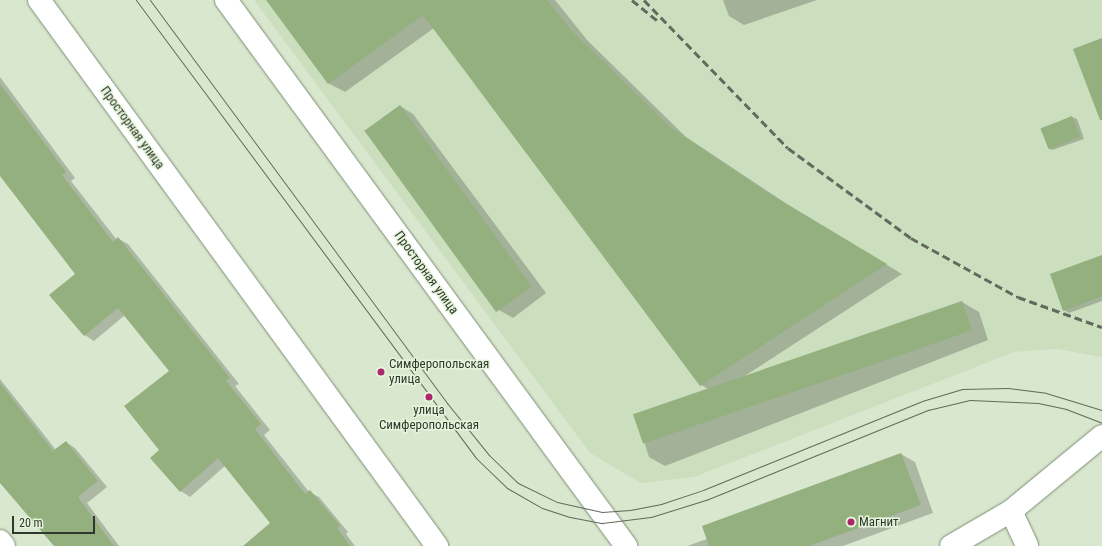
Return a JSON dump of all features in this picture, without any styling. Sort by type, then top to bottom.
[{"type":"street","name":"Просторная улица","points":[[39,0],[437,546]]},
{"type":"street","name":"Просторная улица","points":[[226,0],[626,546]]},
{"type":"street","points":[[952,546],[1011,511],[1102,436]]},
{"type":"street","points":[[1011,511],[1027,546]]},
{"type":"street","points":[[0,541],[4,546]]},
{"type":"shaded area","points":[[254,0],[1102,0],[1102,357],[1057,349],[1014,352],[694,477],[641,483],[590,453]]},
{"type":"building","points":[[266,0],[547,0],[571,30],[669,126],[770,194],[887,264],[700,386],[423,15],[328,84]]},
{"type":"building","points":[[1102,38],[1102,120],[1100,120],[1073,49]]},
{"type":"building","points":[[0,84],[66,172],[62,175],[113,242],[118,237],[230,378],[226,381],[261,424],[255,429],[305,494],[310,490],[340,526],[337,528],[350,546],[243,546],[270,523],[218,458],[180,492],[150,458],[159,450],[124,406],[169,371],[118,308],[84,336],[49,295],[75,274],[0,176]]},
{"type":"building","points":[[400,105],[532,286],[496,312],[364,131]]},
{"type":"building","points":[[1072,116],[1080,136],[1049,149],[1040,129]]},
{"type":"building","points":[[1102,255],[1102,296],[1063,311],[1050,274]]},
{"type":"building","points":[[962,301],[972,330],[643,444],[633,414]]},
{"type":"building","points":[[0,383],[53,451],[66,441],[98,481],[78,497],[114,546],[54,546],[0,483]]},
{"type":"building","points":[[901,453],[921,505],[809,546],[709,546],[702,526]]},
{"type":"tram line","points":[[136,0],[476,458],[507,488],[542,508],[570,517],[602,523],[651,517],[706,500],[928,410],[970,400],[1038,403],[1066,409],[1102,423]]},
{"type":"tram line","points":[[150,0],[447,403],[489,455],[518,483],[557,502],[602,512],[630,510],[661,504],[703,490],[922,401],[962,389],[1008,388],[1046,393],[1102,410]]},
{"type":"railway","points":[[632,0],[657,20]]},
{"type":"railway","points":[[644,0],[788,148],[911,238],[1018,297],[1102,327]]},
{"type":"place","name":"Симферопольская улица","points":[[381,372]]},
{"type":"place","name":"улица Симферопольская","points":[[429,397]]},
{"type":"place","name":"Магнит","points":[[851,522]]}]
